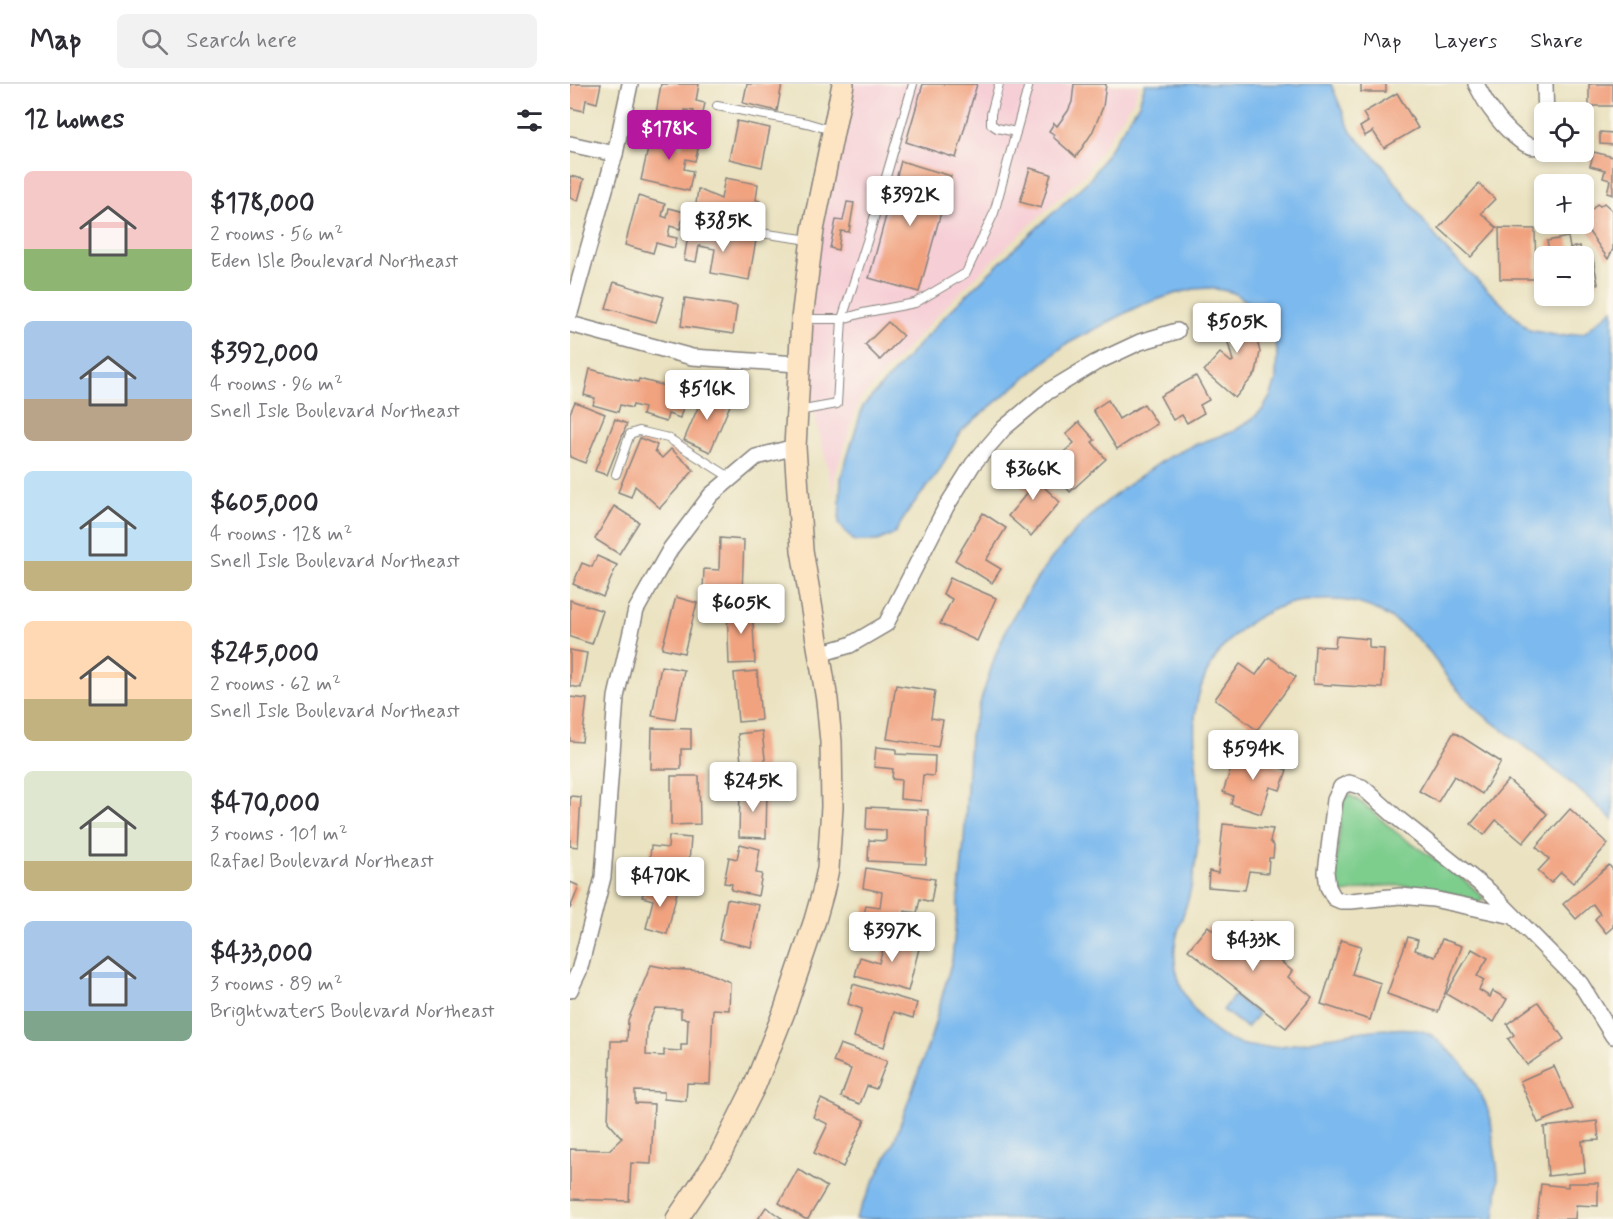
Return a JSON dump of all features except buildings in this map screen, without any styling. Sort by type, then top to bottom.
[{"type":"street","points":[[570,313],[615,154],[630,84]]},
{"type":"street","points":[[677,1219],[719,1157],[756,1085],[784,1012],[823,892],[828,869],[832,769],[827,700],[802,550],[795,447],[798,364],[811,240],[843,84]]},
{"type":"street","points":[[1476,84],[1492,112],[1517,139],[1531,146],[1537,146],[1541,143],[1544,133],[1545,84]]},
{"type":"street","points":[[570,144],[615,154]]},
{"type":"street","points":[[570,324],[692,357],[798,364]]},
{"type":"street","points":[[819,654],[850,645],[886,624],[946,507],[973,464],[1004,428],[1047,392],[1095,363],[1140,342],[1177,331]]},
{"type":"street","points":[[570,990],[574,969],[603,877],[616,697],[636,610],[671,548],[711,495],[756,457],[795,447]]},
{"type":"street","points":[[1513,916],[1433,899],[1400,896],[1341,901],[1334,898],[1328,887],[1326,872],[1335,800],[1341,787],[1349,783],[1362,787],[1490,891],[1580,983],[1613,1036]]},
{"type":"lane","points":[[796,412],[837,405],[842,319],[913,84]]},
{"type":"lane","points":[[999,84],[991,114],[991,124],[997,128],[1016,132]]},
{"type":"lane","points":[[802,319],[842,319],[915,303],[966,273],[994,213],[1029,84]]},
{"type":"lane","points":[[717,106],[807,123],[833,131]]},
{"type":"lane","points":[[696,224],[811,240]]},
{"type":"lane","points":[[616,474],[630,434],[639,430],[668,438],[731,478]]},
{"type":"shaded area","points":[[850,84],[1139,85],[1133,101],[1086,173],[943,309],[859,401],[835,475],[834,495],[807,381],[815,267]]},
{"type":"green space","points":[[1349,795],[1397,833],[1454,872],[1484,899],[1478,903],[1442,891],[1404,886],[1379,886],[1342,893],[1336,889],[1334,880],[1343,799]]},
{"type":"water","points":[[1145,84],[1331,84],[1351,132],[1384,166],[1447,251],[1529,330],[1560,336],[1584,333],[1613,309],[1613,820],[1474,707],[1446,676],[1430,652],[1412,634],[1388,617],[1361,604],[1331,600],[1299,602],[1269,611],[1255,619],[1229,641],[1210,667],[1203,682],[1196,711],[1195,737],[1199,804],[1196,863],[1175,947],[1176,968],[1188,1001],[1196,1013],[1224,1038],[1250,1046],[1292,1045],[1383,1029],[1412,1029],[1433,1036],[1466,1068],[1488,1109],[1498,1174],[1495,1219],[855,1219],[894,1142],[931,1037],[952,960],[964,842],[970,735],[995,656],[1009,623],[1051,559],[1101,506],[1167,458],[1194,445],[1234,431],[1251,420],[1263,409],[1276,381],[1277,350],[1272,332],[1256,307],[1234,293],[1222,290],[1194,289],[1174,294],[1139,306],[1065,345],[962,430],[938,473],[911,507],[894,534],[877,541],[854,541],[839,524],[841,478],[863,406],[947,314],[1091,178],[1139,104]]},
{"type":"water","points":[[1234,996],[1258,1014],[1247,1028],[1223,1010]]}]
